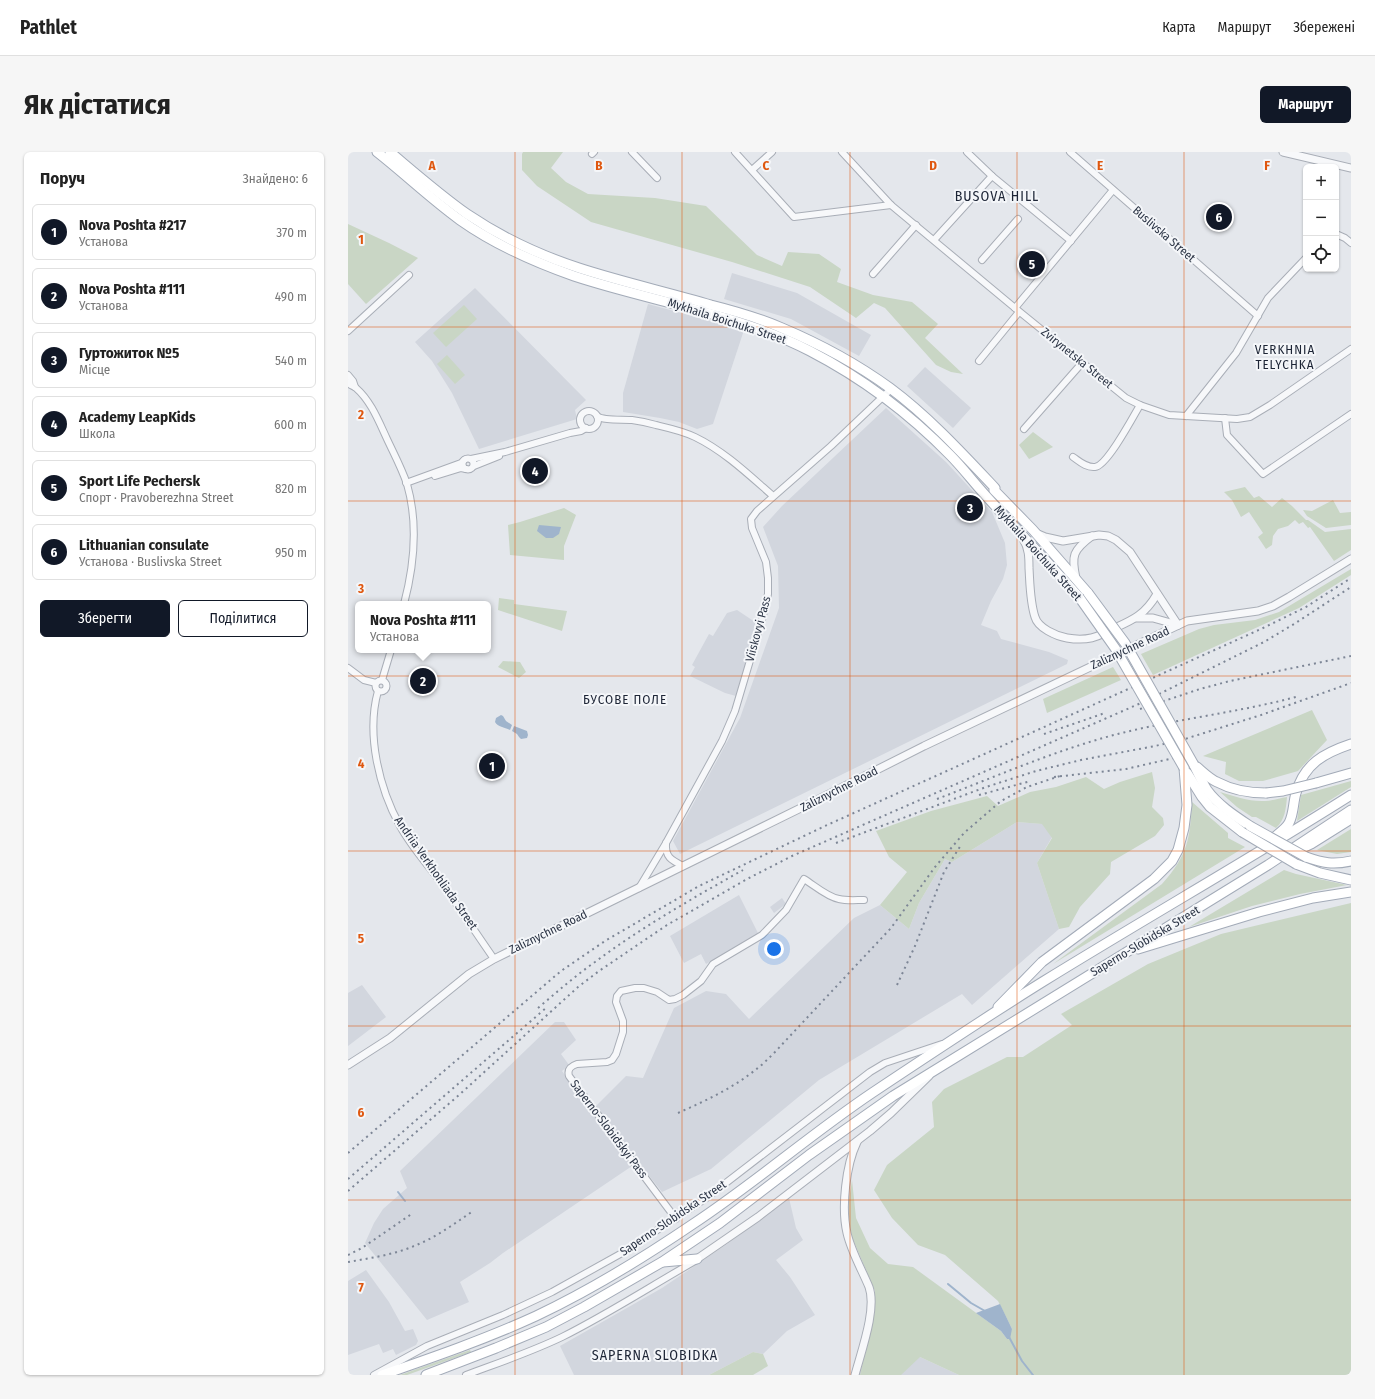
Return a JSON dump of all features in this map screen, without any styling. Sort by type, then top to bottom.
[{"type":"main road","name":"Mykhaila Boichuka Street","points":[[377,152],[450,212],[504,246],[574,276],[724,317],[777,335],[809,350],[851,374],[883,396],[911,419],[950,455],[1079,597],[1114,648],[1184,768],[1210,808],[1242,832],[1296,864],[1320,873],[1351,880]]},
{"type":"main road","name":"Mykhaila Boichuka Street","points":[[390,152],[433,188],[467,213],[485,225],[528,248],[577,267],[738,312],[780,327],[813,342],[850,362],[891,389],[919,412],[948,440],[1033,530],[1088,593],[1125,643],[1207,789],[1217,801],[1230,813],[1250,826],[1306,857],[1330,864],[1351,861]]},
{"type":"main road","points":[[1241,862],[1269,841],[1288,824],[1292,816],[1298,787],[1304,774],[1312,765],[1330,751],[1351,744]]},
{"type":"main road","points":[[1194,765],[1216,782],[1251,793],[1283,791],[1351,774]]},
{"type":"main road","points":[[980,1024],[1042,962],[1154,879],[1172,861],[1178,850],[1184,828],[1187,805],[1184,768]]},
{"type":"main road","name":"Saperno-Slobidska Street","points":[[382,1375],[499,1332],[542,1313],[601,1281],[668,1241],[695,1223],[843,1113],[956,1038],[1042,983],[1306,824],[1351,795]]},
{"type":"main road","name":"Saperno-Slobidska Street","points":[[426,1375],[546,1327],[662,1262],[720,1223],[846,1128],[936,1069],[1268,865],[1351,810]]},
{"type":"main road","points":[[1268,865],[1311,844],[1351,819]]},
{"type":"main road","points":[[1337,877],[1351,874]]},
{"type":"main road","points":[[1126,953],[1259,912],[1313,898],[1351,892]]},
{"type":"main road","points":[[662,1262],[697,1259]]},
{"type":"street","points":[[632,152],[657,178]]},
{"type":"street","points":[[735,152],[794,217],[892,205]]},
{"type":"street","points":[[752,170],[772,152]]},
{"type":"street","name":"Zvirynetska Street","points":[[842,152],[892,205],[1017,310],[1126,398],[1140,405],[1169,415],[1237,419],[1250,417],[1270,405],[1351,349]]},
{"type":"street","points":[[967,152],[992,176],[1071,241]]},
{"type":"street","name":"Buslivska Street","points":[[1070,152],[1258,316]]},
{"type":"street","points":[[1282,152],[1351,168]]},
{"type":"street","points":[[934,240],[992,176]]},
{"type":"street","points":[[979,361],[1071,241],[1113,190]]},
{"type":"street","points":[[982,260],[1018,219]]},
{"type":"street","points":[[873,274],[916,225]]},
{"type":"street","points":[[1339,235],[1351,243]]},
{"type":"street","points":[[1186,416],[1236,352],[1268,298],[1303,261]]},
{"type":"street","points":[[348,330],[409,276]]},
{"type":"street","points":[[1024,429],[1082,362]]},
{"type":"street","points":[[348,375],[353,380],[355,387]]},
{"type":"street","points":[[348,383],[355,387],[374,412],[406,483],[411,504],[413,545],[410,582],[405,601]]},
{"type":"street","name":"Viiskovyi Pass","points":[[639,888],[666,843],[722,740],[735,711],[762,620],[768,594],[766,562],[752,528],[751,518],[773,496],[831,446],[891,389]]},
{"type":"street","points":[[1073,457],[1085,466],[1095,468],[1100,466],[1118,442],[1140,405]]},
{"type":"street","points":[[584,426],[580,418],[585,412],[591,411],[602,419],[633,420],[654,424],[694,437],[717,450],[753,478],[773,496]]},
{"type":"street","points":[[1225,418],[1227,435],[1263,474],[1351,414]]},
{"type":"street","points":[[595,425],[597,420],[596,416]]},
{"type":"street","points":[[406,483],[461,463],[468,458],[471,459],[505,452],[570,433],[577,428],[584,426],[591,428],[595,425],[614,419]]},
{"type":"street","points":[[406,483],[461,468],[471,469],[474,466],[501,456],[505,452]]},
{"type":"street","points":[[471,459],[474,462],[474,466]]},
{"type":"street","points":[[464,460],[463,466],[466,469]]},
{"type":"street","points":[[1008,518],[1028,548],[1035,618],[1042,626],[1056,635],[1075,640],[1096,638],[1137,618],[1149,606],[1157,594]]},
{"type":"street","points":[[1033,530],[1045,538],[1063,541],[1099,535],[1108,536],[1124,545],[1178,625]]},
{"type":"street","points":[[1076,578],[1073,565],[1075,554],[1083,543],[1092,536]]},
{"type":"street","name":"Zaliznychne Road","points":[[348,1065],[390,1038],[468,974],[494,958],[639,888],[924,746],[1178,625],[1195,619],[1241,614],[1258,611],[1273,606],[1351,559]]},
{"type":"street","points":[[1137,618],[1153,618],[1178,625]]},
{"type":"street","points":[[348,668],[364,680],[376,683],[382,680],[390,653]]},
{"type":"street","points":[[376,683],[375,687],[378,691],[382,691],[386,688],[386,684],[382,680]]},
{"type":"street","name":"Andriia Verkhohliada Street","points":[[378,691],[374,707],[373,732],[382,780],[391,807],[401,828],[494,958]]},
{"type":"street","points":[[666,843],[668,855],[672,860],[683,866]]},
{"type":"street","name":"Saperno-Slobidskyi Pass","points":[[676,1219],[569,1076],[568,1072],[570,1068],[577,1064],[607,1062],[612,1060],[616,1054],[623,1032],[623,1021],[616,1002],[617,996],[621,991],[644,988],[657,992],[669,1000],[675,999],[682,995],[701,981],[713,964],[762,935],[786,910],[804,879],[835,898],[864,900]]},
{"type":"street","name":"Saperno-Slobidska Street","points":[[374,1375],[427,1346],[510,1312],[552,1292],[622,1252],[676,1219],[744,1170],[870,1072],[885,1063],[956,1038]]},
{"type":"street","name":"Saperno-Slobidska Street","points":[[466,1375],[561,1338],[630,1300],[697,1259],[758,1217],[857,1141],[892,1113],[936,1069]]},
{"type":"street","points":[[855,1375],[868,1326],[872,1300],[872,1294],[849,1241],[844,1212],[845,1196],[852,1156],[857,1141]]},
{"type":"shaded area","points":[[732,273],[797,293],[871,335],[859,356],[791,319],[724,299]]},
{"type":"shaded area","points":[[475,288],[586,400],[575,410],[577,419],[479,449],[452,393],[432,361],[415,342]]},
{"type":"shaded area","points":[[648,304],[744,330],[713,424],[697,429],[679,422],[623,412],[623,393]]},
{"type":"shaded area","points":[[925,367],[971,408],[953,428],[907,386]]},
{"type":"shaded area","points":[[886,408],[946,462],[992,512],[1005,543],[1007,565],[1003,579],[991,601],[981,625],[997,631],[1001,639],[1049,652],[1068,660],[1067,664],[680,854],[673,841],[740,718],[779,608],[778,566],[763,527],[782,506]]},
{"type":"shaded area","points":[[737,610],[758,624],[736,696],[725,693],[690,676],[695,667],[692,665],[709,634],[713,636],[727,613]]},
{"type":"shaded area","points":[[1017,822],[1043,824],[1052,837],[1037,863],[1059,929],[972,1005],[962,994],[819,1080],[711,1169],[662,1192],[638,1162],[460,1282],[469,1302],[427,1320],[365,1243],[374,1223],[383,1209],[407,1188],[400,1171],[555,1022],[564,1022],[576,1040],[561,1054],[569,1065],[562,1071],[591,1111],[626,1076],[643,1078],[674,1008],[706,991],[726,994],[749,1019],[854,918],[880,905],[909,929],[919,903],[945,859],[952,862]]},
{"type":"shaded area","points":[[739,895],[759,935],[706,964],[701,954],[684,963],[670,936]]},
{"type":"shaded area","points":[[782,898],[786,904],[774,913],[770,907]]},
{"type":"shaded area","points":[[362,985],[386,1017],[348,1046],[348,993]]},
{"type":"shaded area","points":[[789,1198],[796,1228],[803,1240],[776,1260],[790,1277],[815,1315],[787,1331],[763,1354],[753,1352],[709,1375],[574,1375],[560,1346],[662,1288],[727,1244]]},
{"type":"shaded area","points":[[366,1270],[389,1302],[405,1331],[413,1329],[418,1341],[416,1345],[396,1355],[393,1349],[383,1353],[379,1344],[348,1355],[348,1281]]},
{"type":"shaded area","points":[[870,1322],[920,1357],[959,1375],[857,1375]]},
{"type":"green space","points":[[523,152],[563,152],[551,168],[566,182],[588,194],[655,198],[706,206],[757,255],[782,266],[788,252],[819,254],[841,269],[837,282],[873,295],[912,302],[938,324],[925,338],[963,374],[951,372],[936,365],[885,308],[874,303],[856,318],[810,287],[732,262],[591,222],[537,186],[522,170]]},
{"type":"green space","points":[[348,224],[418,258],[366,304],[348,284]]},
{"type":"green space","points":[[464,305],[477,319],[446,347],[433,333]]},
{"type":"green space","points":[[447,355],[465,375],[455,384],[437,364]]},
{"type":"green space","points":[[1033,432],[1053,447],[1029,459],[1019,445]]},
{"type":"green space","points":[[1245,487],[1254,498],[1259,496],[1272,507],[1282,498],[1306,520],[1325,532],[1351,529],[1351,550],[1334,561],[1310,527],[1308,528],[1303,522],[1299,524],[1295,520],[1288,526],[1278,529],[1273,536],[1272,545],[1266,549],[1258,537],[1263,533],[1249,512],[1241,517],[1232,500],[1224,492]]},
{"type":"green space","points":[[1333,500],[1340,513],[1351,512],[1351,525],[1326,528],[1307,516],[1303,510],[1312,511]]},
{"type":"green space","points":[[564,508],[576,515],[564,546],[564,560],[510,555],[508,525]]},
{"type":"green space","points":[[1351,569],[1351,575],[1299,608],[1153,675],[1141,654],[1199,629],[1214,625],[1255,620],[1279,612]]},
{"type":"green space","points":[[499,598],[514,600],[514,604],[567,611],[562,631],[498,610]]},
{"type":"green space","points":[[503,661],[520,662],[526,672],[519,678],[498,667]]},
{"type":"green space","points":[[1113,667],[1121,680],[1047,713],[1043,699]]},
{"type":"green space","points":[[1312,710],[1327,740],[1298,771],[1263,781],[1239,781],[1225,774],[1226,762],[1203,756]]},
{"type":"green space","points":[[1152,772],[1155,788],[1152,807],[1163,818],[1164,825],[1155,836],[1111,862],[1110,874],[1080,907],[1069,927],[1059,929],[1037,863],[1052,838],[1042,824],[1017,822],[952,862],[945,859],[919,903],[909,929],[880,905],[907,872],[889,857],[876,831],[931,811],[987,796],[998,806],[1030,792],[1056,787],[1086,777],[1104,789],[1120,782]]},
{"type":"green space","points":[[1351,781],[1351,787],[1297,821],[1301,795]]},
{"type":"green space","points":[[1220,792],[1254,801],[1270,801],[1287,797],[1283,818],[1276,828],[1256,817],[1252,817],[1237,807]]},
{"type":"green space","points":[[1192,802],[1228,833],[1228,838],[1245,847],[1053,964],[1162,884],[1171,874],[1186,846],[1190,826]]},
{"type":"green space","points":[[1351,829],[1351,852],[1337,854],[1317,850]]},
{"type":"green space","points":[[1284,870],[1347,885],[1300,894],[1252,906],[1189,927]]},
{"type":"green space","points":[[1351,903],[1351,1375],[959,1375],[920,1357],[901,1375],[860,1375],[875,1311],[875,1291],[851,1235],[848,1207],[852,1180],[856,1218],[870,1248],[888,1264],[913,1267],[1001,1331],[1007,1339],[1012,1329],[998,1301],[945,1255],[918,1245],[892,1218],[874,1190],[887,1165],[934,1127],[932,1102],[944,1089],[1007,1057],[1023,1057],[1072,1025],[1061,1014],[1148,964],[1221,934]]},
{"type":"green space","points":[[470,1350],[471,1352],[407,1375],[400,1375]]},
{"type":"green space","points":[[753,1352],[763,1354],[768,1366],[753,1375],[709,1375]]},
{"type":"water","points":[[539,525],[561,527],[559,534],[553,538],[546,538],[537,531]]},
{"type":"water","points":[[501,715],[512,725],[510,730],[496,724],[496,718]]},
{"type":"water","points":[[514,726],[527,731],[527,738],[521,739],[512,731]]},
{"type":"water","points":[[1000,1304],[1012,1329],[1010,1339],[1007,1339],[1001,1331],[976,1313]]},
{"type":"waterway","points":[[398,1192],[405,1201]]},
{"type":"waterway","points":[[948,1284],[971,1303],[985,1311]]},
{"type":"waterway","points":[[1009,1337],[1022,1361],[1033,1375]]},
{"type":"railway","points":[[348,1153],[561,971],[605,941],[699,886],[825,826],[1261,629],[1306,607],[1351,578]]},
{"type":"railway","points":[[348,1191],[459,1095],[578,987],[667,925],[749,878],[792,856],[1141,703],[1264,642],[1351,587]]},
{"type":"railway","points":[[1140,709],[1200,689],[1230,681],[1351,656]]},
{"type":"railway","points":[[836,843],[986,787],[1036,771],[1081,760],[1185,739],[1261,715],[1351,683]]},
{"type":"railway","points":[[937,799],[1040,759],[1103,738],[1151,726],[1248,708],[1296,697]]},
{"type":"railway","points":[[1044,734],[1105,713]]},
{"type":"railway","points":[[1054,777],[1126,769],[1174,758]]},
{"type":"railway","points":[[678,1113],[727,1089],[757,1069],[770,1057],[891,928],[935,867],[964,833],[1001,801],[1027,787],[1060,776]]},
{"type":"railway","points":[[979,795],[1031,781]]},
{"type":"railway","points":[[897,985],[915,946],[944,872],[961,845]]},
{"type":"railway","points":[[538,1008],[566,984],[613,949],[649,925],[743,870]]},
{"type":"railway","points":[[348,1179],[546,1008]]},
{"type":"railway","points":[[348,1262],[390,1254],[422,1243],[452,1226],[473,1211]]},
{"type":"railway","points":[[348,1255],[362,1248],[413,1213]]},
{"type":"place","name":"Lithuanian consulate","points":[[1219,217]]},
{"type":"place","name":"Sport Life Pechersk","points":[[1032,264]]},
{"type":"place","name":"Academy LeapKids","points":[[535,471]]},
{"type":"place","name":"Гуртожиток №5","points":[[970,508]]},
{"type":"place","name":"Nova Poshta #111","points":[[423,681]]},
{"type":"place","name":"Nova Poshta #217","points":[[492,766]]},
{"type":"district","name":"BUSOVA HILL","points":[[997,196]]},
{"type":"district","name":"VERKHNIA TELYCHKA","points":[[1285,356]]},
{"type":"district","name":"БУСОВЕ ПОЛЕ","points":[[625,699]]},
{"type":"district","name":"SAPERNA SLOBIDKA","points":[[655,1355]]}]
